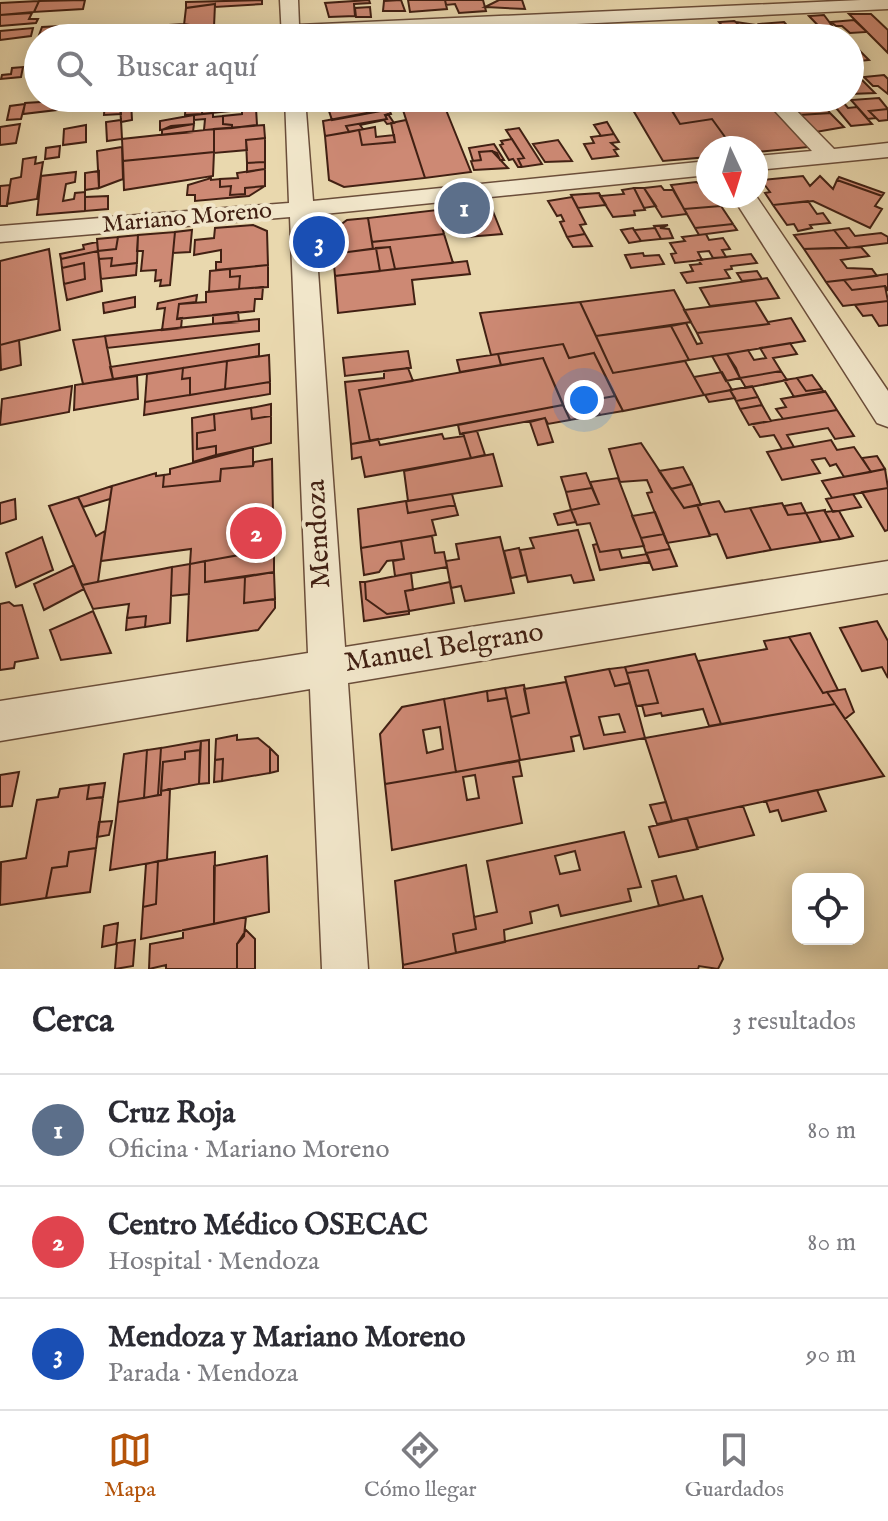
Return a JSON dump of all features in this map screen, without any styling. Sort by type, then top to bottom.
[{"type":"street","points":[[289,0],[290,24]]},
{"type":"street","points":[[425,24],[667,6],[888,4]]},
{"type":"street","points":[[667,6],[686,24]]},
{"type":"street","name":"Mendoza","points":[[296,112],[345,969]]},
{"type":"street","points":[[787,112],[829,156]]},
{"type":"street","points":[[768,162],[888,150]]},
{"type":"street","name":"Mariano Moreno","points":[[0,234],[301,209],[696,169]]},
{"type":"street","points":[[752,208],[888,415]]},
{"type":"street","name":"Manuel Belgrano","points":[[0,721],[888,577]]},
{"type":"building","points":[[85,0],[83,9],[34,12],[39,1]]},
{"type":"building","points":[[262,0],[262,4],[215,7],[215,4],[186,8],[186,2]]},
{"type":"building","points":[[369,0],[370,3],[354,4],[355,16],[329,17],[325,3]]},
{"type":"building","points":[[401,0],[405,11],[383,11],[384,1]]},
{"type":"building","points":[[408,0],[445,0],[447,9],[410,12]]},
{"type":"building","points":[[445,0],[483,0],[486,11],[459,13],[455,4],[446,5]]},
{"type":"building","points":[[499,0],[522,0],[525,9],[485,7]]},
{"type":"building","points":[[39,1],[34,12],[0,15],[0,3]]},
{"type":"building","points":[[215,4],[214,24],[184,24],[186,8]]},
{"type":"building","points":[[370,7],[371,17],[356,17],[355,8]]},
{"type":"building","points":[[32,13],[29,19],[38,19],[36,23],[0,26],[0,15]]},
{"type":"building","points":[[849,14],[871,14],[888,30],[888,53],[864,29],[864,24],[859,24]]},
{"type":"building","points":[[824,15],[831,24],[817,24],[809,16]]},
{"type":"building","points":[[854,20],[858,24],[834,24],[831,22]]},
{"type":"building","points":[[734,21],[738,24],[721,24],[719,22]]},
{"type":"building","points":[[24,29],[24,37],[0,40],[0,31]]},
{"type":"building","points":[[23,67],[21,77],[1,79],[2,75],[11,74],[12,68]]},
{"type":"building","points":[[884,75],[888,79],[888,94],[864,77]]},
{"type":"building","points":[[864,82],[875,93],[864,93]]},
{"type":"building","points":[[879,98],[888,109],[869,111],[876,118],[868,119],[862,112],[864,99]]},
{"type":"building","points":[[24,104],[21,119],[7,120],[10,106]]},
{"type":"building","points":[[888,109],[888,120],[879,121],[869,111]]},
{"type":"building","points":[[104,112],[121,112],[121,114],[104,115]]},
{"type":"building","points":[[120,112],[132,112],[132,120],[121,122]]},
{"type":"building","points":[[185,112],[202,112],[202,114],[185,115]]},
{"type":"building","points":[[256,112],[257,125],[232,128],[232,125],[223,124],[223,116]]},
{"type":"building","points":[[329,112],[375,112],[332,120]]},
{"type":"building","points":[[372,112],[391,114],[385,115],[387,119],[346,126],[349,132],[325,136],[323,121]]},
{"type":"building","points":[[404,112],[447,112],[471,172],[425,178]]},
{"type":"building","points":[[634,112],[673,112],[680,124],[712,119],[724,136],[696,136],[696,158],[663,161]]},
{"type":"building","points":[[673,112],[779,112],[809,147],[768,151],[768,136],[724,136],[712,119],[680,124]]},
{"type":"building","points":[[796,112],[830,113],[799,115]]},
{"type":"building","points":[[839,112],[861,112],[872,124],[851,126]]},
{"type":"building","points":[[213,113],[213,117],[223,116],[223,124],[232,125],[232,128],[204,130],[205,119],[194,120],[194,115]]},
{"type":"building","points":[[830,113],[844,127],[816,132],[799,115]]},
{"type":"building","points":[[388,114],[394,123],[387,124],[384,120],[360,125],[363,129],[349,132],[346,126],[387,119],[385,115]]},
{"type":"building","points":[[194,115],[194,124],[160,130],[160,121]]},
{"type":"building","points":[[121,120],[122,139],[107,141],[106,122]]},
{"type":"building","points":[[406,120],[425,178],[344,187],[329,180],[325,136],[359,130],[362,145],[395,142],[391,123]]},
{"type":"building","points":[[607,122],[614,134],[601,136],[594,125]]},
{"type":"building","points":[[20,124],[16,143],[0,145],[0,127]]},
{"type":"building","points":[[194,124],[193,132],[162,135],[162,130],[171,126]]},
{"type":"building","points":[[86,125],[86,142],[63,145],[64,129]]},
{"type":"building","points":[[264,125],[265,138],[246,140],[247,150],[214,153],[214,129]]},
{"type":"building","points":[[375,127],[376,137],[394,135],[395,142],[362,145],[359,130]]},
{"type":"building","points":[[519,128],[542,164],[522,167],[518,159],[524,158],[506,130]]},
{"type":"building","points":[[214,129],[214,152],[123,161],[122,139]]},
{"type":"building","points":[[614,134],[619,142],[611,143],[618,149],[614,150],[618,156],[592,159],[584,144],[594,143],[591,137]]},
{"type":"building","points":[[265,138],[265,162],[247,163],[246,140]]},
{"type":"building","points":[[512,139],[524,158],[518,159],[522,167],[518,167],[513,159],[509,160],[500,145],[503,144],[501,141]]},
{"type":"building","points":[[558,140],[572,161],[545,162],[533,144]]},
{"type":"building","points":[[494,144],[504,160],[492,151],[479,152],[481,160],[473,161],[469,148]]},
{"type":"building","points":[[60,146],[59,157],[45,159],[46,148]]},
{"type":"building","points":[[122,147],[123,179],[99,188],[97,151]]},
{"type":"building","points":[[492,151],[508,168],[474,170],[471,161],[481,160],[479,152]]},
{"type":"building","points":[[214,152],[213,176],[124,190],[123,161]]},
{"type":"building","points":[[36,157],[35,164],[43,162],[37,199],[7,204],[11,179],[21,177],[23,159]]},
{"type":"building","points":[[265,162],[265,169],[247,172],[247,163]]},
{"type":"building","points":[[265,169],[265,186],[245,188],[245,194],[230,195],[231,186],[220,187],[220,179],[238,178],[237,173]]},
{"type":"building","points":[[99,171],[99,188],[85,190],[85,173]]},
{"type":"building","points":[[76,172],[75,182],[66,184],[63,201],[74,199],[75,193],[85,192],[85,211],[37,215],[41,176]]},
{"type":"building","points":[[803,176],[810,186],[820,176],[833,189],[837,180],[882,196],[875,206],[882,209],[870,228],[813,201],[773,205],[768,198],[768,179]]},
{"type":"building","points":[[839,177],[884,193],[882,196],[837,180]]},
{"type":"building","points":[[211,178],[220,179],[220,187],[231,186],[230,195],[245,194],[245,188],[265,186],[249,196],[195,201],[195,195],[187,195],[188,185]]},
{"type":"building","points":[[696,182],[696,208],[684,209],[671,185]]},
{"type":"building","points":[[10,185],[7,206],[0,206],[0,186]]},
{"type":"building","points":[[661,186],[664,190],[673,190],[687,214],[662,217],[644,188]]},
{"type":"building","points":[[634,188],[645,210],[634,211],[635,215],[613,217],[600,196],[624,194],[622,190]]},
{"type":"building","points":[[634,188],[644,188],[656,206],[644,208]]},
{"type":"building","points":[[599,193],[606,205],[578,208],[571,195]]},
{"type":"building","points":[[108,196],[108,209],[85,211],[85,197]]},
{"type":"building","points":[[572,197],[586,224],[580,225],[585,234],[567,237],[560,222],[564,221],[561,215],[557,216],[548,201]]},
{"type":"building","points":[[808,201],[817,214],[823,213],[830,223],[810,225],[812,228],[798,231],[794,224],[787,225],[773,205]]},
{"type":"building","points":[[490,204],[502,234],[467,237],[463,224],[455,225],[452,214],[439,215],[437,210]]},
{"type":"building","points":[[722,208],[733,224],[695,228],[684,209]]},
{"type":"building","points":[[437,210],[444,234],[372,242],[368,218]]},
{"type":"building","points":[[452,214],[455,226],[442,227],[439,215]]},
{"type":"building","points":[[368,218],[373,249],[333,254],[331,232],[347,220]]},
{"type":"building","points":[[733,224],[737,230],[699,235],[695,228]]},
{"type":"building","points":[[253,225],[267,231],[268,265],[216,270],[216,262],[221,262],[221,250],[194,255],[195,240],[214,238],[215,228]]},
{"type":"building","points":[[668,225],[660,228],[669,229],[673,238],[661,239],[654,226]]},
{"type":"building","points":[[633,228],[641,241],[629,243],[621,230]]},
{"type":"building","points":[[655,228],[661,239],[641,241],[634,230]]},
{"type":"building","points":[[849,228],[855,236],[881,233],[888,237],[888,243],[848,248],[834,230]]},
{"type":"building","points":[[192,230],[190,252],[173,253],[175,232]]},
{"type":"building","points":[[834,230],[848,248],[804,249],[794,235]]},
{"type":"building","points":[[175,232],[170,285],[160,286],[161,280],[155,281],[156,270],[141,271],[143,251],[137,251],[138,235]]},
{"type":"building","points":[[444,234],[453,263],[395,269],[390,247],[373,249],[372,242]]},
{"type":"building","points":[[585,234],[592,246],[573,247],[567,237]]},
{"type":"building","points":[[706,234],[709,240],[723,238],[730,249],[722,250],[726,257],[713,258],[709,251],[698,252],[702,260],[675,263],[671,254],[676,253],[670,243],[685,241],[682,237]]},
{"type":"building","points":[[138,235],[137,263],[111,266],[112,258],[99,259],[98,251],[116,249],[118,237]]},
{"type":"building","points":[[118,237],[116,249],[98,251],[97,239]]},
{"type":"building","points":[[97,242],[98,251],[61,259],[60,254],[84,249],[83,245]]},
{"type":"building","points":[[390,247],[395,269],[380,271],[376,248]]},
{"type":"building","points":[[861,247],[869,256],[841,260],[847,268],[872,269],[877,276],[826,282],[804,249]]},
{"type":"building","points":[[376,248],[380,271],[335,276],[333,254]]},
{"type":"building","points":[[49,249],[60,330],[0,345],[0,261]]},
{"type":"building","points":[[98,251],[102,291],[67,300],[64,284],[85,279],[84,263],[62,268],[61,259]]},
{"type":"building","points":[[643,253],[644,256],[659,255],[664,264],[631,268],[625,255]]},
{"type":"building","points":[[751,254],[757,263],[731,266],[732,269],[725,270],[730,278],[687,283],[681,273],[693,271],[690,265],[701,264],[698,260]]},
{"type":"building","points":[[112,258],[111,266],[137,263],[136,275],[101,279],[99,259]]},
{"type":"building","points":[[467,261],[470,274],[412,280],[415,304],[338,313],[335,276]]},
{"type":"building","points":[[84,263],[85,279],[64,284],[62,268]]},
{"type":"building","points":[[268,265],[268,287],[239,289],[240,276],[230,277],[230,269]]},
{"type":"building","points":[[230,269],[230,277],[240,276],[239,289],[209,292],[210,271]]},
{"type":"building","points":[[757,271],[762,279],[742,281],[737,273]]},
{"type":"building","points":[[888,274],[888,290],[885,286],[852,290],[844,280]]},
{"type":"building","points":[[767,278],[779,298],[710,306],[700,288]]},
{"type":"building","points":[[844,280],[852,290],[885,286],[888,301],[843,306],[826,282]]},
{"type":"building","points":[[263,287],[262,299],[255,299],[254,311],[177,319],[179,304],[206,302],[206,292]]},
{"type":"building","points":[[674,290],[691,322],[596,336],[580,302]]},
{"type":"building","points":[[197,295],[196,302],[179,304],[177,319],[182,318],[181,328],[162,330],[165,308],[157,309],[158,303]]},
{"type":"building","points":[[135,297],[135,307],[104,313],[103,303]]},
{"type":"building","points":[[755,301],[769,324],[697,333],[684,310]]},
{"type":"building","points":[[888,301],[888,325],[879,326],[872,315],[863,316],[855,305]]},
{"type":"building","points":[[580,302],[613,373],[685,361],[704,395],[623,411],[594,353],[569,358],[563,344],[491,355],[480,313]]},
{"type":"building","points":[[238,312],[239,322],[213,324],[213,315]]},
{"type":"building","points":[[791,318],[805,341],[689,360],[671,326],[686,323],[697,344],[702,343],[697,333],[769,324]]},
{"type":"building","points":[[259,319],[259,331],[107,348],[105,336]]},
{"type":"building","points":[[671,326],[689,360],[613,373],[596,336]]},
{"type":"building","points":[[105,336],[113,379],[83,384],[73,340]]},
{"type":"building","points":[[19,340],[21,365],[1,370],[0,345]]},
{"type":"building","points":[[790,343],[797,354],[773,358],[781,371],[740,378],[727,354],[748,350],[754,360],[766,358],[760,348]]},
{"type":"building","points":[[259,344],[259,356],[113,379],[110,367]]},
{"type":"building","points":[[563,344],[569,358],[594,353],[615,396],[592,400],[600,415],[570,420],[543,358],[501,365],[498,354]]},
{"type":"building","points":[[408,351],[411,368],[345,376],[343,358]]},
{"type":"building","points":[[498,354],[501,365],[460,372],[457,360]]},
{"type":"building","points":[[727,354],[740,378],[726,381],[712,356]]},
{"type":"building","points":[[269,355],[270,382],[225,389],[227,361]]},
{"type":"building","points":[[543,358],[563,405],[370,441],[359,390]]},
{"type":"building","points":[[227,361],[225,389],[190,395],[190,378],[182,379],[183,368]]},
{"type":"building","points":[[183,368],[182,379],[190,378],[190,395],[145,402],[147,374]]},
{"type":"building","points":[[408,368],[413,381],[359,390],[370,441],[351,444],[345,382],[384,378],[384,371]]},
{"type":"building","points":[[781,371],[787,380],[746,388],[740,378]]},
{"type":"building","points":[[722,372],[732,390],[704,395],[694,377]]},
{"type":"building","points":[[812,375],[822,389],[806,391],[797,378]]},
{"type":"building","points":[[137,376],[138,399],[74,410],[75,385]]},
{"type":"building","points":[[797,378],[806,391],[822,389],[824,392],[794,397],[784,380]]},
{"type":"building","points":[[270,382],[270,394],[144,415],[145,402]]},
{"type":"building","points":[[72,386],[69,412],[0,425],[2,399]]},
{"type":"building","points":[[752,386],[758,397],[736,401],[730,390]]},
{"type":"building","points":[[730,390],[735,398],[709,402],[705,395]]},
{"type":"building","points":[[825,391],[837,410],[783,419],[776,409],[786,407],[781,399]]},
{"type":"building","points":[[615,396],[623,411],[600,415],[592,400]]},
{"type":"building","points":[[758,397],[762,405],[740,409],[736,401]]},
{"type":"building","points":[[271,404],[271,416],[252,419],[251,408]]},
{"type":"building","points":[[563,405],[570,420],[548,424],[545,418],[460,434],[458,425]]},
{"type":"building","points":[[762,405],[771,421],[749,425],[740,409]]},
{"type":"building","points":[[251,408],[252,419],[271,416],[271,443],[216,455],[216,446],[197,449],[197,433],[215,430],[214,414]]},
{"type":"building","points":[[837,410],[854,436],[835,439],[828,428],[787,435],[794,447],[782,449],[774,435],[760,437],[752,424]]},
{"type":"building","points":[[214,414],[215,430],[197,433],[197,449],[216,446],[216,455],[193,462],[192,418]]},
{"type":"building","points":[[545,418],[553,442],[538,445],[530,422]]},
{"type":"building","points":[[477,431],[485,455],[471,458],[463,433]]},
{"type":"building","points":[[442,434],[444,439],[464,436],[471,458],[365,477],[361,457],[352,459],[351,444],[378,439],[380,445]]},
{"type":"building","points":[[831,440],[837,450],[854,447],[871,472],[844,477],[836,464],[830,466],[825,458],[812,460],[820,473],[782,480],[767,452]]},
{"type":"building","points":[[641,443],[684,508],[697,505],[710,536],[667,543],[647,493],[652,492],[647,480],[620,482],[609,449]]},
{"type":"building","points":[[253,447],[253,466],[221,469],[220,481],[163,487],[164,475],[170,474],[170,469]]},
{"type":"building","points":[[493,454],[502,486],[408,501],[404,471]]},
{"type":"building","points":[[877,456],[885,469],[871,472],[862,458]]},
{"type":"building","points":[[272,459],[273,513],[260,515],[260,551],[190,564],[191,549],[101,561],[112,486],[156,473],[156,476],[164,475],[163,487],[220,481],[221,469],[253,466],[254,462]]},
{"type":"building","points":[[683,467],[692,484],[671,489],[659,471]]},
{"type":"building","points":[[885,469],[888,488],[832,498],[822,481]]},
{"type":"building","points":[[586,473],[592,488],[566,492],[561,477]]},
{"type":"building","points":[[618,478],[644,546],[600,552],[590,523],[577,525],[571,510],[599,504],[590,482]]},
{"type":"building","points":[[692,484],[701,505],[684,508],[671,489]]},
{"type":"building","points":[[112,486],[110,499],[83,507],[78,497]]},
{"type":"building","points":[[592,488],[599,504],[571,510],[566,492]]},
{"type":"building","points":[[888,488],[888,530],[885,531],[862,492]]},
{"type":"building","points":[[452,494],[455,505],[408,513],[406,501]]},
{"type":"building","points":[[853,494],[861,507],[833,512],[826,499]]},
{"type":"building","points":[[78,497],[96,536],[105,531],[98,582],[82,585],[49,506]]},
{"type":"building","points":[[15,499],[16,519],[0,524],[0,503]]},
{"type":"building","points":[[406,501],[408,513],[455,505],[458,515],[432,520],[436,535],[361,548],[358,509]]},
{"type":"building","points":[[719,501],[725,512],[750,508],[771,550],[727,558],[717,534],[710,535],[697,505]]},
{"type":"building","points":[[782,503],[788,515],[806,513],[821,542],[771,550],[750,508]]},
{"type":"building","points":[[801,503],[806,513],[788,515],[784,506]]},
{"type":"building","points":[[571,510],[576,522],[558,525],[554,514]]},
{"type":"building","points":[[825,510],[840,539],[821,542],[806,513]]},
{"type":"building","points":[[839,511],[853,536],[840,539],[825,512]]},
{"type":"building","points":[[655,512],[664,534],[641,538],[632,516]]},
{"type":"building","points":[[578,530],[594,580],[574,583],[571,575],[528,582],[520,550],[534,548],[530,538]]},
{"type":"building","points":[[664,534],[670,549],[646,553],[641,538]]},
{"type":"building","points":[[432,536],[435,553],[444,552],[447,567],[395,576],[393,561],[404,559],[401,541]]},
{"type":"building","points":[[42,537],[53,570],[16,587],[6,553]]},
{"type":"building","points":[[500,537],[514,593],[465,601],[461,586],[451,588],[446,561],[459,559],[456,544]]},
{"type":"building","points":[[401,541],[404,559],[387,561],[379,572],[364,575],[361,548]]},
{"type":"building","points":[[597,544],[600,552],[619,549],[622,558],[647,554],[650,562],[600,570],[593,545]]},
{"type":"building","points":[[519,548],[526,575],[511,578],[504,551]]},
{"type":"building","points":[[274,549],[274,572],[205,582],[205,561]]},
{"type":"building","points":[[670,549],[677,566],[653,570],[646,553]]},
{"type":"building","points":[[205,561],[205,582],[245,577],[244,603],[275,599],[275,608],[258,630],[187,641],[190,564]]},
{"type":"building","points":[[190,564],[189,594],[171,596],[172,567]]},
{"type":"building","points":[[74,565],[84,589],[44,610],[34,584]]},
{"type":"building","points":[[172,567],[170,623],[145,627],[146,616],[127,618],[129,604],[93,609],[82,585]]},
{"type":"building","points":[[274,572],[275,599],[244,603],[245,577]]},
{"type":"building","points":[[411,573],[413,590],[405,591],[409,611],[387,614],[366,599],[365,582]]},
{"type":"building","points":[[360,582],[365,582],[366,599],[387,614],[409,611],[409,614],[364,621]]},
{"type":"building","points":[[450,582],[454,603],[409,611],[405,591]]},
{"type":"building","points":[[9,602],[14,606],[22,605],[38,658],[15,662],[14,668],[0,670],[0,604]]},
{"type":"building","points":[[93,611],[111,653],[61,660],[50,630]]},
{"type":"building","points":[[146,616],[145,627],[126,630],[127,618]]},
{"type":"building","points":[[877,621],[888,641],[888,678],[882,667],[862,671],[840,628]]},
{"type":"building","points":[[810,633],[838,690],[823,693],[789,637]]},
{"type":"building","points":[[789,637],[823,693],[827,692],[835,704],[721,724],[698,661],[767,649],[764,641]]},
{"type":"building","points":[[695,654],[721,724],[709,726],[703,709],[645,716],[642,705],[658,703],[648,670],[627,673],[625,667]]},
{"type":"building","points":[[625,667],[630,683],[615,686],[609,669]]},
{"type":"building","points":[[609,669],[615,686],[630,683],[645,738],[584,749],[565,677]],"holes":[[[619,714],[625,732],[604,735],[599,717]]]},
{"type":"building","points":[[648,670],[658,703],[636,706],[627,673]]},
{"type":"building","points":[[566,682],[580,735],[571,737],[574,751],[520,760],[511,717],[529,713],[524,689]]},
{"type":"building","points":[[524,685],[529,713],[511,717],[505,688]]},
{"type":"building","points":[[505,688],[507,698],[488,701],[487,691]]},
{"type":"building","points":[[845,689],[854,712],[845,719],[827,692]]},
{"type":"building","points":[[487,691],[488,701],[507,698],[520,760],[456,772],[444,699]]},
{"type":"building","points":[[444,699],[456,772],[385,784],[380,734],[402,707]],"holes":[[[440,727],[443,749],[427,753],[423,730]]]},
{"type":"building","points":[[835,704],[884,776],[672,821],[645,738]]},
{"type":"building","points":[[237,735],[237,740],[258,738],[270,748],[270,773],[222,781],[223,759],[215,760],[216,739]]},
{"type":"building","points":[[209,740],[209,783],[199,784],[201,741]]},
{"type":"building","points":[[201,741],[200,750],[185,752],[185,759],[163,762],[161,795],[158,795],[161,748]]},
{"type":"building","points":[[161,748],[158,795],[144,798],[147,750]]},
{"type":"building","points":[[270,748],[278,756],[278,771],[270,773]]},
{"type":"building","points":[[147,750],[144,798],[118,802],[124,754]]},
{"type":"building","points":[[200,750],[199,784],[161,791],[163,762],[185,759],[185,752]]},
{"type":"building","points":[[223,759],[222,781],[214,782],[215,760]]},
{"type":"building","points":[[519,761],[522,776],[513,777],[522,823],[392,850],[385,784]]},
{"type":"building","points":[[19,772],[12,806],[0,807],[0,775]]},
{"type":"building","points":[[475,775],[479,798],[467,800],[463,777]]},
{"type":"building","points":[[105,783],[103,797],[87,799],[89,785]]},
{"type":"building","points":[[89,785],[87,799],[103,797],[96,848],[69,852],[67,866],[52,868],[46,898],[0,905],[1,862],[26,858],[37,800],[58,797],[60,789]]},
{"type":"building","points":[[170,789],[167,860],[110,870],[118,802],[161,795],[161,791]]},
{"type":"building","points":[[817,790],[826,811],[782,821],[778,810],[770,812],[766,801]]},
{"type":"building","points":[[666,802],[672,821],[657,824],[650,805]]},
{"type":"building","points":[[743,806],[754,835],[697,848],[687,818]]},
{"type":"building","points":[[687,818],[698,849],[659,857],[649,827]]},
{"type":"building","points":[[112,821],[109,835],[97,837],[99,822]]},
{"type":"building","points":[[624,832],[641,887],[628,889],[631,901],[561,916],[558,905],[530,912],[532,923],[504,930],[505,942],[456,953],[453,934],[476,929],[474,917],[497,912],[487,861]],"holes":[[[575,851],[580,870],[560,874],[555,856]]]},
{"type":"building","points":[[96,848],[90,892],[46,898],[52,868],[67,866],[69,852]]},
{"type":"building","points":[[215,852],[214,924],[141,939],[143,907],[156,904],[158,861]]},
{"type":"building","points":[[267,856],[269,912],[214,924],[214,866]]},
{"type":"building","points":[[158,861],[156,904],[143,907],[146,864]]},
{"type":"building","points":[[466,865],[476,929],[453,934],[456,953],[403,965],[395,881]]},
{"type":"building","points":[[676,876],[684,900],[659,906],[652,881]]},
{"type":"building","points":[[702,896],[723,959],[718,969],[699,966],[698,969],[403,969],[403,965]]},
{"type":"building","points":[[246,917],[244,936],[237,944],[237,969],[166,969],[166,965],[149,969],[150,944],[183,938],[183,930]]},
{"type":"building","points":[[118,923],[116,944],[102,947],[104,926]]},
{"type":"building","points":[[246,930],[255,939],[255,969],[237,969],[237,944]]},
{"type":"building","points":[[135,940],[133,966],[115,969],[117,943]]},
{"type":"place","name":"Cruz Roja","points":[[464,208]]},
{"type":"place","name":"Mendoza y Mariano Moreno","points":[[319,242]]},
{"type":"place","name":"Centro Médico OSECAC","points":[[256,533]]}]
